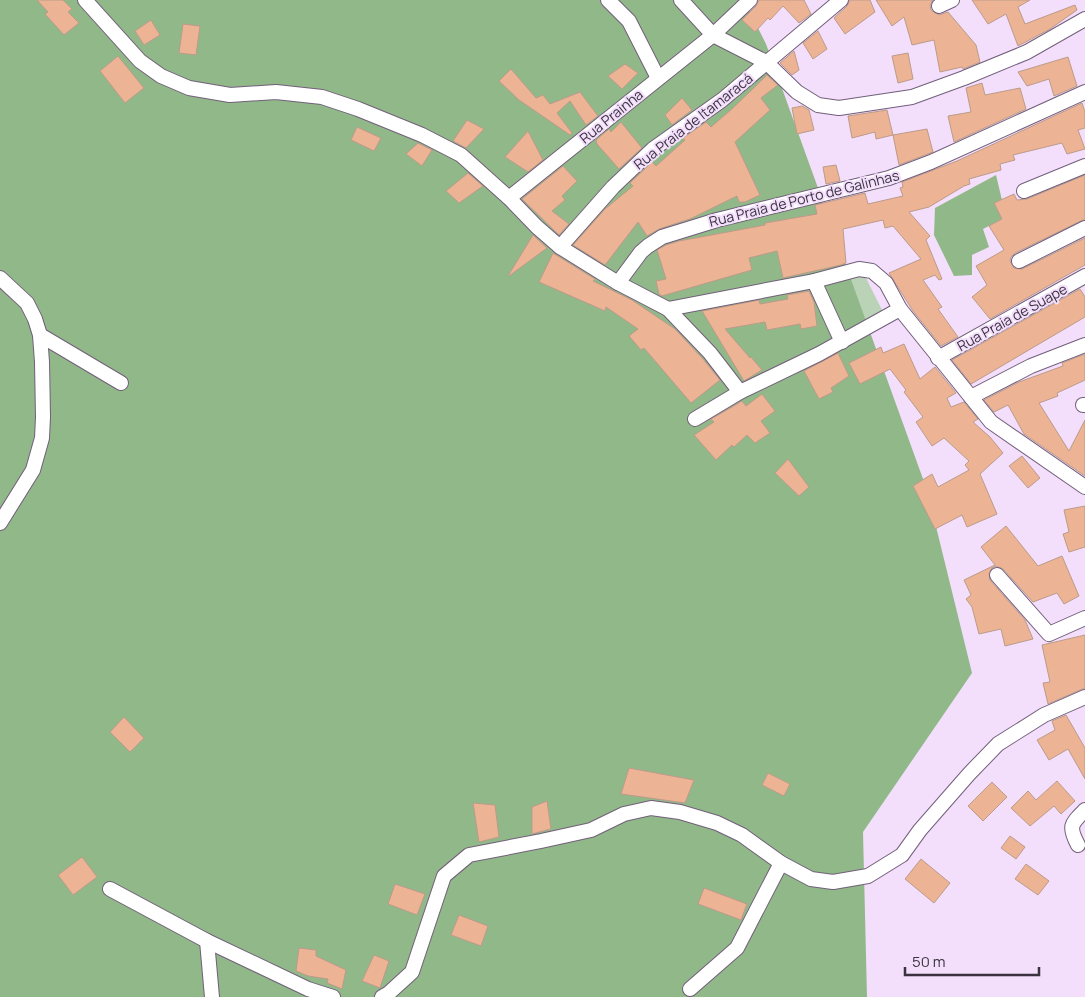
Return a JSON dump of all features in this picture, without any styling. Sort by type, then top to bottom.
[{"type":"street","points":[[85,0],[140,61],[161,76],[190,88],[230,95],[276,92],[322,97],[358,109],[422,135],[461,156],[509,198],[560,247],[618,283],[668,309],[710,353],[740,392]]},
{"type":"street","points":[[608,0],[629,21],[658,78]]},
{"type":"street","points":[[681,0],[713,35],[766,62],[797,92],[818,105],[839,108],[912,97],[1027,52],[1085,19]]},
{"type":"street","name":"Rua Prainha","points":[[509,198],[713,35],[750,0]]},
{"type":"street","name":"Rua Praia de Itamaracá","points":[[560,247],[613,187],[653,149],[722,100],[840,0]]},
{"type":"street","points":[[939,6],[952,0]]},
{"type":"street","name":"Rua Praia de Porto de Galinhas","points":[[618,283],[641,252],[662,237],[717,220],[889,178],[931,162],[1085,92]]},
{"type":"street","points":[[1024,191],[1085,166]]},
{"type":"street","points":[[1020,261],[1085,228]]},
{"type":"street","points":[[668,309],[814,281],[859,269],[872,271],[886,283],[900,309],[991,422],[1085,487]]},
{"type":"street","name":"Rua Praia de Suape","points":[[938,358],[1085,276]]},
{"type":"street","points":[[0,278],[27,303],[40,335],[42,362],[42,438],[33,470],[0,523]]},
{"type":"street","points":[[814,281],[842,342]]},
{"type":"street","points":[[695,419],[740,392],[842,342],[900,309]]},
{"type":"street","points":[[40,335],[121,383]]},
{"type":"street","points":[[971,396],[1031,366],[1085,345]]},
{"type":"street","points":[[997,576],[1048,634],[1085,618]]},
{"type":"street","points":[[382,997],[412,972],[444,876],[469,855],[482,851],[541,842],[591,830],[624,814],[651,808],[680,812],[718,824],[742,835],[781,863],[811,879],[833,882],[868,876],[902,855],[926,823],[998,744],[1044,715],[1085,697]]},
{"type":"street","points":[[1078,845],[1071,832],[1072,822],[1085,810]]},
{"type":"street","points":[[690,989],[737,948],[781,863]]},
{"type":"street","points":[[110,889],[207,941],[308,989],[333,997]]},
{"type":"street","points":[[207,941],[212,997]]},
{"type":"green space","points":[[0,0],[744,0],[766,44],[927,490],[972,673],[863,832],[867,997],[0,997]]},
{"type":"green space","points":[[996,175],[1006,217],[983,229],[989,247],[972,255],[972,275],[954,276],[934,235],[935,208]]},
{"type":"green space","points":[[864,274],[883,312],[845,328],[822,285]]},
{"type":"building","points":[[37,0],[63,0],[72,9],[68,12],[79,23],[64,35],[45,14],[48,12]]},
{"type":"building","points":[[759,0],[804,0],[811,14],[799,23],[783,6],[755,32],[742,20],[756,6]]},
{"type":"building","points":[[850,0],[870,0],[875,12],[845,34],[834,18],[847,6]]},
{"type":"building","points":[[876,0],[933,0],[930,5],[931,10],[939,15],[948,12],[976,45],[980,62],[963,69],[962,67],[940,72],[934,40],[912,45],[904,17],[892,26]]},
{"type":"building","points":[[972,0],[1030,0],[1018,7],[1025,24],[1075,5],[1077,10],[1050,29],[1018,46],[1006,14],[988,24]]},
{"type":"building","points":[[151,20],[160,35],[144,45],[135,31]]},
{"type":"building","points":[[183,24],[200,26],[196,55],[179,53]]},
{"type":"building","points":[[818,31],[827,49],[813,59],[803,43]]},
{"type":"building","points":[[794,51],[799,70],[792,75],[780,63]]},
{"type":"building","points":[[908,53],[913,79],[898,83],[892,56]]},
{"type":"building","points":[[118,56],[144,88],[125,103],[100,71]]},
{"type":"building","points":[[1068,57],[1077,86],[1054,96],[1049,79],[1027,86],[1018,72]]},
{"type":"building","points":[[625,64],[638,73],[622,89],[608,76]]},
{"type":"building","points":[[511,69],[536,98],[543,95],[550,104],[580,92],[598,116],[586,125],[570,101],[557,113],[572,133],[570,135],[519,100],[499,81]]},
{"type":"building","points":[[767,75],[778,85],[761,98],[770,110],[735,142],[760,195],[745,202],[739,202],[737,196],[690,219],[659,229],[647,236],[638,222],[605,265],[573,245],[605,209],[633,186],[630,183],[652,162],[656,166],[685,140],[683,138],[706,122],[711,127]]},
{"type":"building","points":[[982,83],[985,95],[1020,88],[1026,109],[954,142],[948,116],[971,112],[966,88]]},
{"type":"building","points":[[682,98],[692,110],[672,125],[665,115]]},
{"type":"building","points":[[1082,103],[1085,112],[1085,128],[1078,130],[1085,149],[1067,154],[1062,143],[1013,155],[1015,160],[1000,164],[1001,170],[969,179],[970,184],[929,207],[909,212],[930,236],[926,240],[942,279],[939,280],[935,275],[923,280],[942,307],[938,309],[958,337],[941,346],[913,311],[889,273],[921,259],[893,226],[885,228],[883,220],[843,229],[846,263],[841,265],[783,278],[777,251],[749,258],[752,270],[662,296],[659,294],[656,281],[666,279],[657,250],[666,245],[765,225],[765,223],[817,214],[815,205],[865,193],[868,204],[903,196],[900,188],[903,187],[902,182],[957,161]]},
{"type":"building","points":[[802,106],[809,110],[814,130],[797,134],[792,108]]},
{"type":"building","points":[[887,110],[893,135],[876,139],[875,132],[852,138],[848,116]]},
{"type":"building","points":[[467,120],[484,129],[466,148],[453,141]]},
{"type":"building","points":[[621,122],[642,148],[619,169],[597,144],[596,140],[609,129],[611,132]]},
{"type":"building","points":[[357,127],[381,138],[374,151],[351,140]]},
{"type":"building","points":[[927,129],[933,152],[899,165],[893,135]]},
{"type":"building","points":[[528,131],[543,160],[528,172],[505,157]]},
{"type":"building","points":[[418,143],[432,150],[422,166],[406,154]]},
{"type":"building","points":[[836,165],[840,181],[826,184],[823,167]]},
{"type":"building","points":[[563,166],[577,181],[562,196],[565,200],[552,211],[569,224],[559,235],[522,199]]},
{"type":"building","points":[[468,173],[483,186],[459,203],[446,191]]},
{"type":"building","points":[[1085,175],[1085,219],[1015,253],[1010,261],[1014,268],[1022,269],[1085,238],[1085,265],[990,319],[972,297],[987,285],[976,266],[1004,250],[989,226],[1002,219],[994,203],[1014,194],[1017,200],[1027,199]]},
{"type":"building","points":[[533,235],[547,248],[508,276]]},
{"type":"building","points":[[553,253],[595,279],[593,281],[632,300],[675,329],[720,380],[691,403],[644,348],[641,350],[629,336],[638,329],[606,307],[605,311],[539,282]]},
{"type":"building","points":[[1080,289],[1085,297],[1085,317],[971,384],[952,360]]},
{"type":"building","points":[[809,291],[814,302],[817,326],[801,329],[800,324],[767,330],[765,322],[725,329],[762,370],[744,381],[702,311],[759,300],[760,304],[788,299],[787,295]]},
{"type":"building","points":[[904,344],[920,379],[935,367],[956,393],[947,398],[951,407],[964,402],[978,419],[973,422],[990,437],[1003,453],[980,474],[997,514],[967,527],[962,515],[935,529],[913,486],[932,474],[938,487],[969,470],[965,465],[969,461],[944,438],[932,446],[916,422],[923,417],[890,369],[860,384],[849,363],[881,347],[883,353]]},
{"type":"building","points":[[838,353],[849,376],[831,388],[833,392],[819,399],[804,371]]},
{"type":"building","points":[[1085,354],[1085,380],[1057,393],[1058,396],[1039,403],[1069,451],[1085,420],[1085,476],[1024,434],[1008,405],[994,412],[984,400],[1019,382],[1063,366],[1062,363]]},
{"type":"building","points":[[762,394],[775,411],[761,421],[770,433],[755,443],[747,435],[734,447],[732,445],[716,460],[694,435],[714,422],[711,419],[742,401],[746,406]]},
{"type":"building","points":[[1022,456],[1040,478],[1028,488],[1009,466]]},
{"type":"building","points":[[788,459],[809,487],[799,496],[775,473]]},
{"type":"building","points":[[1085,506],[1085,547],[1069,552],[1063,534],[1069,532],[1064,510]]},
{"type":"building","points":[[1006,526],[1038,566],[1062,556],[1079,596],[1064,604],[1057,593],[1033,602],[1003,569],[996,566],[992,568],[989,573],[990,580],[1025,620],[1033,639],[1005,646],[1001,629],[979,634],[972,607],[966,599],[971,595],[964,580],[995,565],[981,547]]},
{"type":"building","points":[[1085,635],[1085,688],[1048,704],[1043,683],[1050,682],[1042,645]]},
{"type":"building","points":[[1066,715],[1085,748],[1085,779],[1068,749],[1049,760],[1037,740],[1055,730],[1052,721]]},
{"type":"building","points":[[124,717],[144,738],[130,752],[110,732]]},
{"type":"building","points":[[629,768],[694,780],[685,803],[621,794]]},
{"type":"building","points":[[768,773],[790,784],[784,796],[762,785]]},
{"type":"building","points":[[1057,781],[1075,801],[1061,814],[1054,806],[1030,826],[1011,808],[1028,791],[1036,800]]},
{"type":"building","points":[[992,782],[1007,797],[983,821],[968,806]]},
{"type":"building","points":[[547,801],[551,829],[532,834],[532,807]]},
{"type":"building","points":[[473,803],[495,805],[499,837],[479,842]]},
{"type":"building","points":[[1010,836],[1025,847],[1016,859],[1001,848]]},
{"type":"building","points":[[82,857],[97,877],[73,895],[58,875]]},
{"type":"building","points":[[921,859],[950,883],[934,903],[905,879]]},
{"type":"building","points":[[1026,864],[1049,881],[1038,895],[1015,879]]},
{"type":"building","points":[[395,884],[425,894],[417,915],[388,904]]},
{"type":"building","points":[[704,888],[747,904],[741,920],[698,904]]},
{"type":"building","points":[[459,915],[488,926],[481,946],[451,935]]},
{"type":"building","points":[[299,948],[316,950],[316,956],[346,970],[342,989],[327,983],[328,979],[308,976],[296,971]]},
{"type":"building","points":[[374,955],[389,961],[380,988],[362,981]]}]
